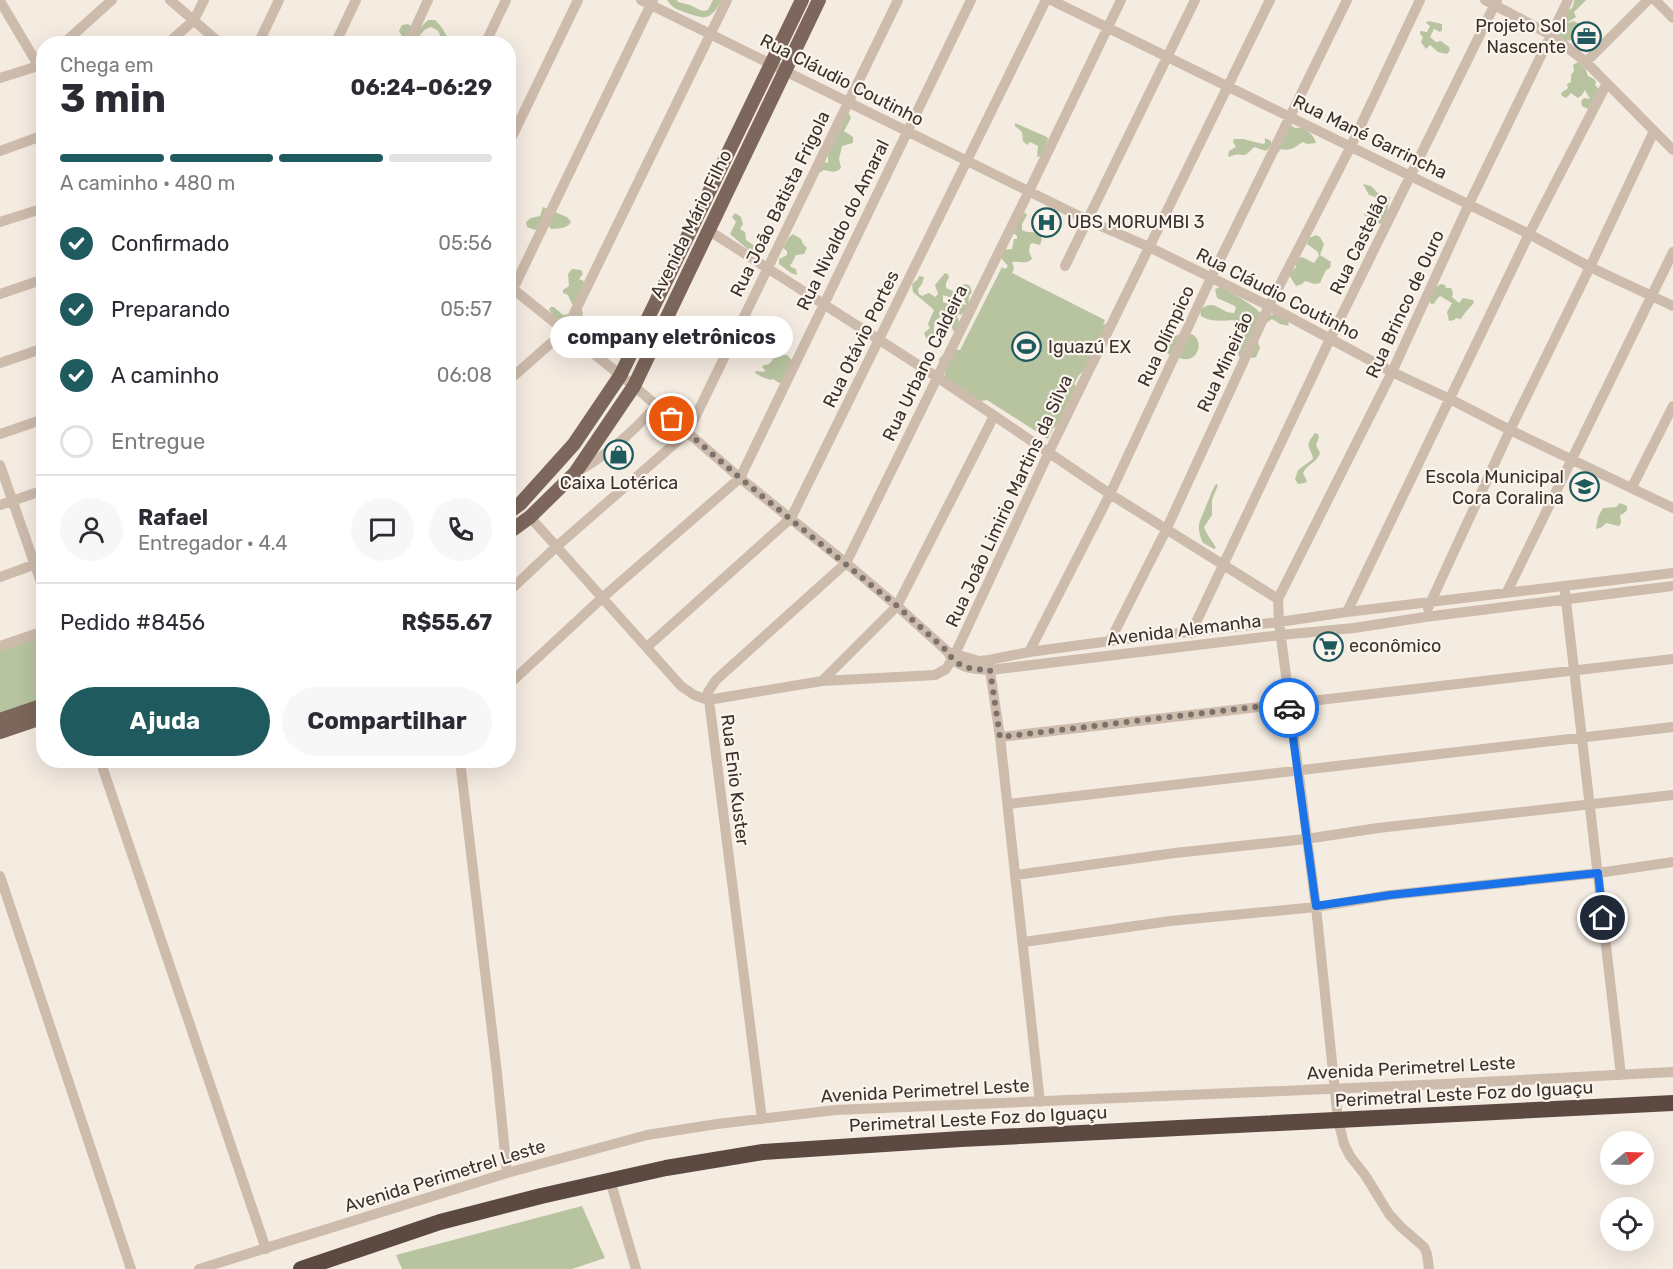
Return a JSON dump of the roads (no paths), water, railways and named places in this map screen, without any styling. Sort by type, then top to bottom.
[{"type":"highway","name":"Perimetral Leste Foz do Iguaçu","points":[[301,1269],[440,1222],[542,1196],[666,1167],[763,1152],[950,1140],[1673,1103]]},
{"type":"main road","name":"Avenida Mário Filho","points":[[516,507],[574,444],[620,376],[802,0]]},
{"type":"main road","name":"Avenida Mário Filho","points":[[516,527],[530,517],[575,473],[634,386],[819,0]]},
{"type":"main road","points":[[0,720],[36,708]]},
{"type":"main road","points":[[0,732],[36,720]]},
{"type":"street","points":[[72,36],[112,0]]},
{"type":"street","points":[[170,0],[212,36]]},
{"type":"street","points":[[176,36],[194,20],[204,0]]},
{"type":"street","points":[[262,36],[279,0]]},
{"type":"street","points":[[339,36],[356,0]]},
{"type":"street","points":[[412,36],[428,0]]},
{"type":"street","points":[[489,36],[506,0]]},
{"type":"street","points":[[516,128],[578,0]]},
{"type":"street","points":[[516,374],[566,330],[727,0]]},
{"type":"street","name":"Rua João Batista Frigola","points":[[516,584],[688,432],[897,0]]},
{"type":"street","name":"Rua Nivaldo do Amaral","points":[[516,678],[602,598],[740,478],[971,0]]},
{"type":"street","name":"Rua Otávio Portes","points":[[647,647],[791,518],[1046,0]]},
{"type":"street","name":"Rua Mané Garrincha","points":[[1051,0],[1673,306]]},
{"type":"street","name":"Rua Urbano Caldeira","points":[[708,700],[708,692],[716,680],[846,563],[1121,0]]},
{"type":"street","points":[[1065,266],[1195,0]]},
{"type":"street","name":"Rua João Limirio Martins da Silva","points":[[951,655],[1270,0]]},
{"type":"street","name":"Rua Olímpico","points":[[1029,652],[1110,495],[1211,278],[1347,0]]},
{"type":"street","name":"Rua Mineirão","points":[[1110,641],[1166,530],[1269,306],[1351,146],[1420,0]]},
{"type":"street","name":"Rua Brinco de Ouro","points":[[1429,1269],[1424,1247],[1389,1214],[1365,1175],[1350,1156],[1344,1144],[1338,1120],[1316,906],[1297,771],[1278,599],[1392,372],[1469,204],[1568,0]]},
{"type":"street","points":[[1586,62],[1648,0]]},
{"type":"street","points":[[1655,0],[1673,18]]},
{"type":"street","points":[[516,277],[649,2]]},
{"type":"street","name":"Rua Cláudio Coutinho","points":[[649,2],[907,132],[1269,306],[1392,372],[1673,508]]},
{"type":"street","points":[[1492,2],[1551,35],[1586,62],[1673,150]]},
{"type":"street","name":"Rua Castelão","points":[[1191,633],[1330,339],[1412,176],[1492,2]]},
{"type":"street","points":[[3,3],[36,57]]},
{"type":"street","points":[[0,78],[36,69]]},
{"type":"street","points":[[1347,612],[1529,234],[1606,83]]},
{"type":"street","points":[[1425,617],[1510,430],[1654,131]]},
{"type":"street","points":[[0,151],[36,138]]},
{"type":"street","points":[[0,222],[36,211]]},
{"type":"street","points":[[708,230],[937,377],[1110,495],[1278,599]]},
{"type":"street","points":[[1507,592],[1673,252]]},
{"type":"street","points":[[0,294],[36,282]]},
{"type":"street","points":[[516,293],[566,330],[634,386],[740,478],[897,606],[951,655],[946,669],[935,675],[822,681],[708,700]]},
{"type":"street","points":[[0,363],[36,351]]},
{"type":"street","points":[[1632,487],[1673,405]]},
{"type":"street","points":[[575,473],[596,462],[612,449],[656,406]]},
{"type":"street","points":[[822,681],[897,606],[994,416]]},
{"type":"street","points":[[0,434],[36,422]]},
{"type":"street","points":[[0,465],[12,501],[36,556]]},
{"type":"street","points":[[0,505],[36,493]]},
{"type":"street","name":"Rua Enio Kuster","points":[[530,517],[681,686],[694,695],[708,700],[762,1119]]},
{"type":"street","points":[[0,577],[36,564]]},
{"type":"street","name":"Avenida Alemanha","points":[[989,665],[1029,652],[1110,641],[1673,573]]},
{"type":"street","points":[[1564,586],[1620,1074]]},
{"type":"street","name":"Avenida Alemanha","points":[[951,655],[989,665],[1354,628],[1673,586]]},
{"type":"street","points":[[0,646],[36,634]]},
{"type":"street","points":[[1000,737],[1673,659]]},
{"type":"street","points":[[989,665],[1008,804],[1041,1102]]},
{"type":"street","points":[[1008,804],[1673,727]]},
{"type":"street","points":[[103,768],[266,1249]]},
{"type":"street","points":[[461,768],[507,1173]]},
{"type":"street","points":[[1016,874],[1175,853],[1306,840],[1378,828],[1673,795]]},
{"type":"street","points":[[1024,942],[1170,921],[1598,873],[1673,862]]},
{"type":"street","points":[[0,876],[131,1269]]},
{"type":"street","name":"Avenida Perimetrel Leste","points":[[199,1269],[507,1173],[647,1136],[717,1124],[835,1110],[1673,1072]]},
{"type":"street","points":[[610,1180],[636,1269]]},
{"type":"place","name":"Projeto Sol Nascente","points":[[1587,36]]},
{"type":"place","name":"UBS MORUMBI 3","points":[[1046,222]]},
{"type":"place","name":"Iguazú EX","points":[[1027,347]]},
{"type":"place","name":"company eletrônicos","points":[[672,419]]},
{"type":"place","name":"Caixa Lotérica","points":[[619,454]]},
{"type":"place","name":"Escola Municipal Cora Coralina","points":[[1585,487]]},
{"type":"place","name":"econômico","points":[[1328,646]]}]
